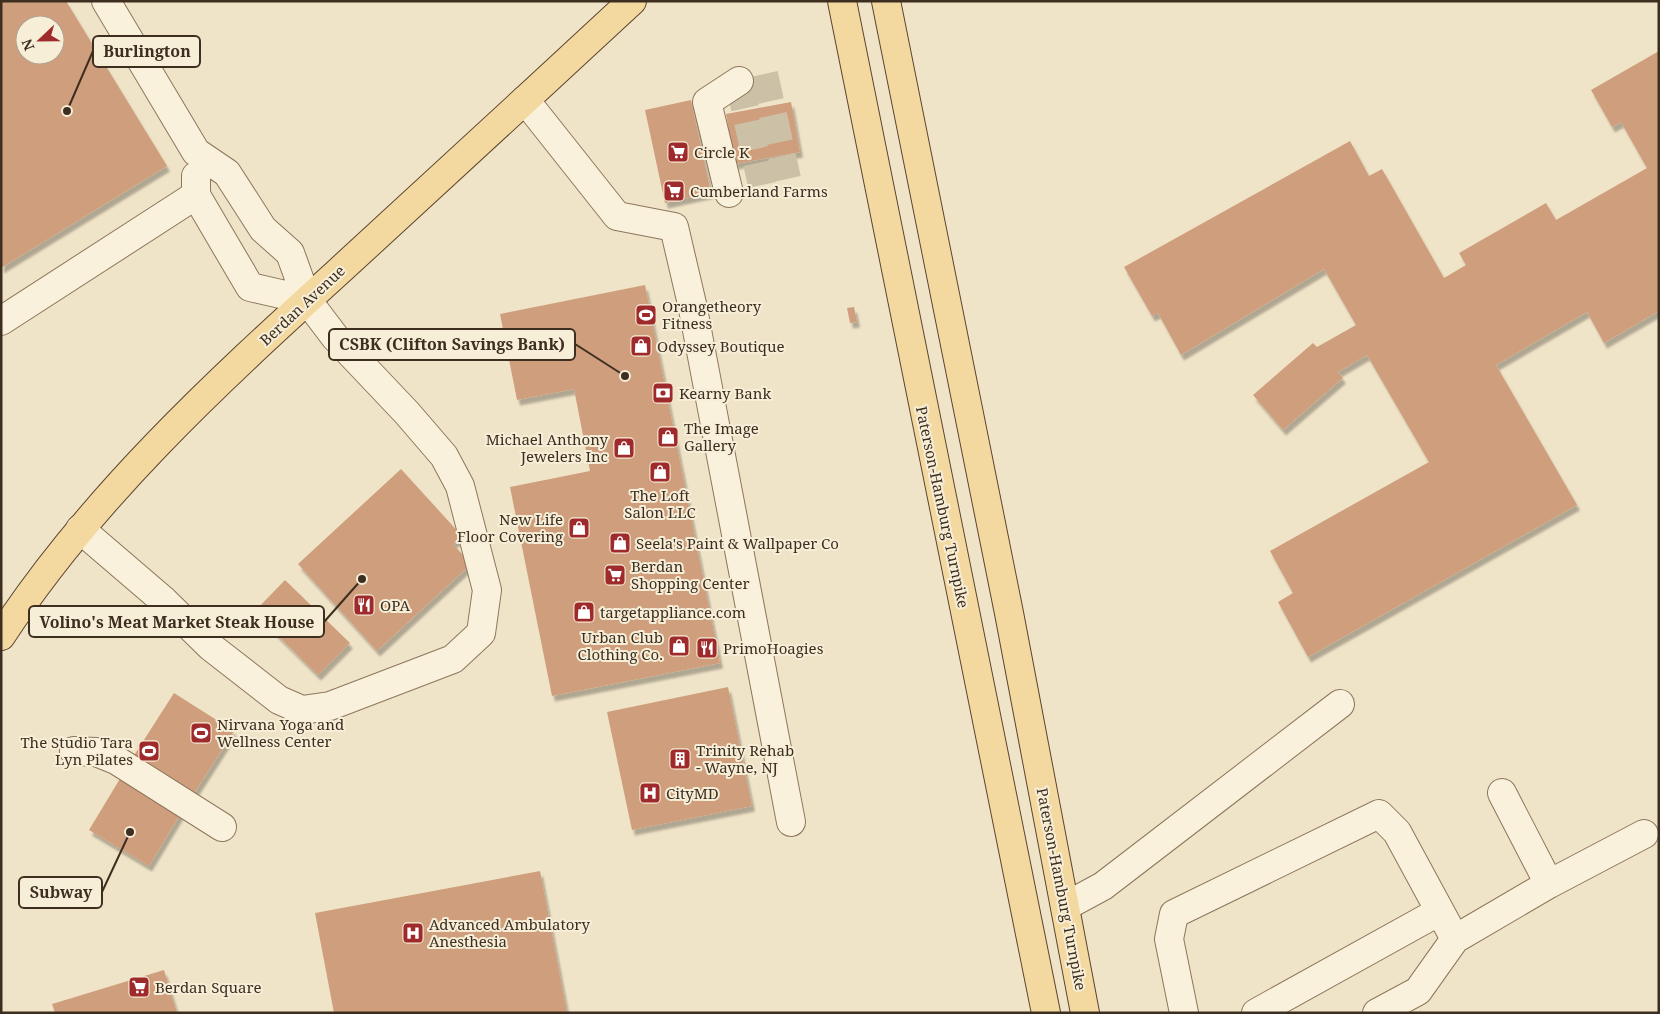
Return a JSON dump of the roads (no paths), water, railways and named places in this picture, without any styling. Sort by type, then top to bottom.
[{"type":"main road","name":"Berdan Avenue","points":[[1,636],[21,606],[80,529],[139,461],[235,366],[632,1]]},
{"type":"main road","name":"Paterson-Hamburg Turnpike","points":[[842,1],[1046,1013]]},
{"type":"main road","name":"Paterson-Hamburg Turnpike","points":[[886,1],[1066,906],[1085,1013]]},
{"type":"lane","points":[[80,529],[164,601],[211,647],[279,700],[302,710],[330,706],[452,659],[481,633],[487,590],[463,495],[454,471],[408,413],[335,337],[307,300],[290,253],[263,229],[227,173],[196,152],[106,1]]},
{"type":"lane","points":[[728,193],[707,102],[739,81]]},
{"type":"lane","points":[[525,100],[617,216],[674,227],[692,304],[791,822]]},
{"type":"lane","points":[[196,152],[196,195],[250,287],[307,300]]},
{"type":"lane","points":[[1,322],[196,195]]},
{"type":"lane","points":[[1066,906],[1103,886],[1340,704]]},
{"type":"lane","points":[[74,751],[96,752],[116,760],[222,826]]},
{"type":"lane","points":[[1502,793],[1549,884]]},
{"type":"lane","points":[[1184,1013],[1169,939],[1174,914],[1379,814],[1397,832],[1455,939]]},
{"type":"lane","points":[[1377,1013],[1418,991],[1455,939],[1549,884],[1644,834]]},
{"type":"lane","points":[[1256,1013],[1440,911]]},
{"type":"tunnel","points":[[764,74],[787,179]]},
{"type":"tunnel","points":[[739,81],[762,185]]},
{"type":"place","name":"Burlington","points":[[67,111]]},
{"type":"place","name":"Circle K","points":[[678,152]]},
{"type":"place","name":"Cumberland Farms","points":[[674,191]]},
{"type":"place","name":"Orangetheory Fitness","points":[[646,315]]},
{"type":"place","name":"Odyssey Boutique","points":[[641,346]]},
{"type":"place","name":"CSBK (Clifton Savings Bank)","points":[[625,376]]},
{"type":"place","name":"Kearny Bank","points":[[663,393]]},
{"type":"place","name":"The Image Gallery","points":[[668,437]]},
{"type":"place","name":"Michael Anthony Jewelers Inc","points":[[624,448]]},
{"type":"place","name":"The Loft Salon LLC","points":[[660,472]]},
{"type":"place","name":"New Life Floor Covering","points":[[579,528]]},
{"type":"place","name":"Seela's Paint & Wallpaper Co","points":[[620,543]]},
{"type":"place","name":"Berdan Shopping Center","points":[[615,575]]},
{"type":"place","name":"Volino's Meat Market Steak House","points":[[362,579]]},
{"type":"place","name":"OPA","points":[[364,605]]},
{"type":"place","name":"targetappliance.com","points":[[584,612]]},
{"type":"place","name":"Urban Club Clothing Co.","points":[[679,646]]},
{"type":"place","name":"PrimoHoagies","points":[[707,648]]},
{"type":"place","name":"Nirvana Yoga and Wellness Center","points":[[201,733]]},
{"type":"place","name":"The Studio Tara Lyn Pilates","points":[[149,751]]},
{"type":"place","name":"Trinity Rehab - Wayne, NJ","points":[[680,759]]},
{"type":"place","name":"CityMD","points":[[650,793]]},
{"type":"place","name":"Subway","points":[[130,832]]},
{"type":"place","name":"Advanced Ambulatory Anesthesia","points":[[413,933]]},
{"type":"place","name":"Berdan Square","points":[[139,987]]}]
